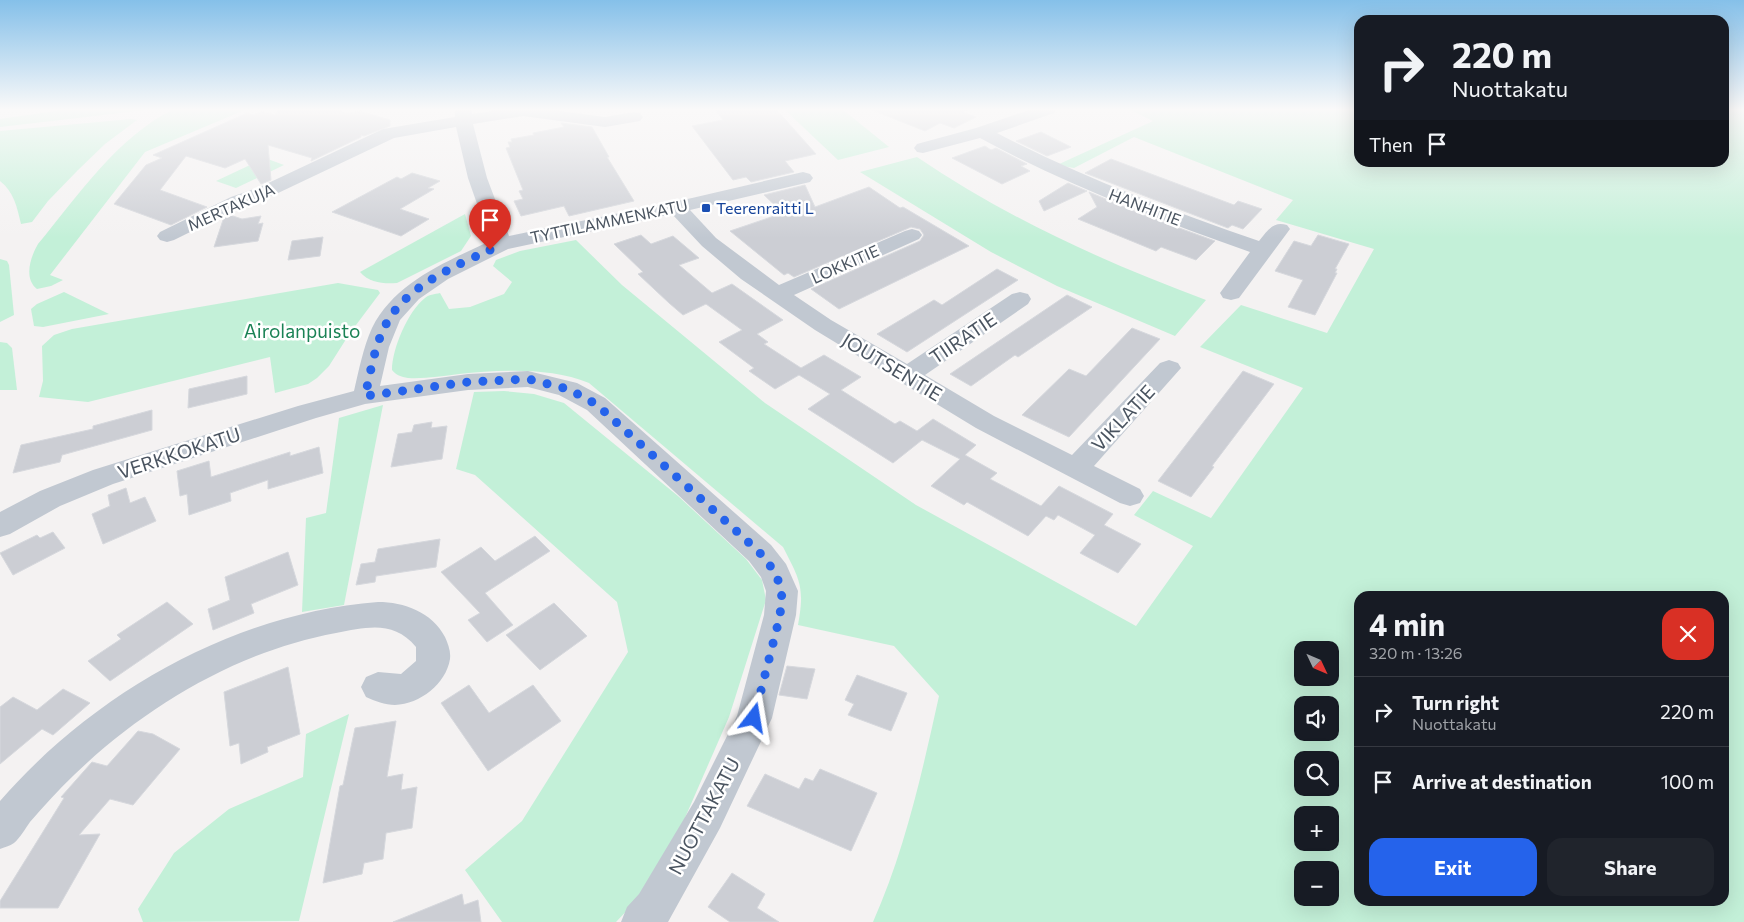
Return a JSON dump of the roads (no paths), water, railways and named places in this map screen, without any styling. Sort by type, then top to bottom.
[{"type":"street","name":"MERTAKUJA","points":[[167,236],[238,201],[269,190],[349,152]]},
{"type":"street","points":[[365,396],[384,329],[389,319],[403,302],[412,293],[443,274],[502,244],[476,171],[472,152]]},
{"type":"street","name":"HANHITIE","points":[[1021,152],[1059,172],[1114,196],[1263,249]]},
{"type":"street","name":"TYTTILAMMENKATU","points":[[502,244],[803,178]]},
{"type":"street","name":"JOUTSENTIE","points":[[676,207],[708,242],[777,294],[823,325],[985,422],[1130,496]]},
{"type":"street","points":[[1231,293],[1263,249],[1280,230]]},
{"type":"street","name":"LOKKITIE","points":[[777,294],[912,235]]},
{"type":"street","name":"TIIRATIE","points":[[906,376],[1020,299]]},
{"type":"street","name":"VIKLATIE","points":[[1076,468],[1170,368]]},
{"type":"street","name":"NUOTTAKATU","points":[[365,396],[468,382],[528,379],[568,389],[596,404],[603,410],[760,553],[775,572],[782,591],[780,616],[754,718],[707,815],[653,908],[642,922]]},
{"type":"street","name":"VERKKOKATU","points":[[7,513],[132,466],[365,396]]},
{"type":"street","points":[[0,830],[30,793],[72,753],[122,714],[181,675],[258,641],[324,621],[395,614],[414,623],[427,635],[435,650],[433,667],[421,679],[400,690],[378,687]]},
{"type":"place","name":"Teerenraitti L","points":[[706,208]]},
{"type":"park label","name":"Airolanpuisto","points":[[302,331]]}]
